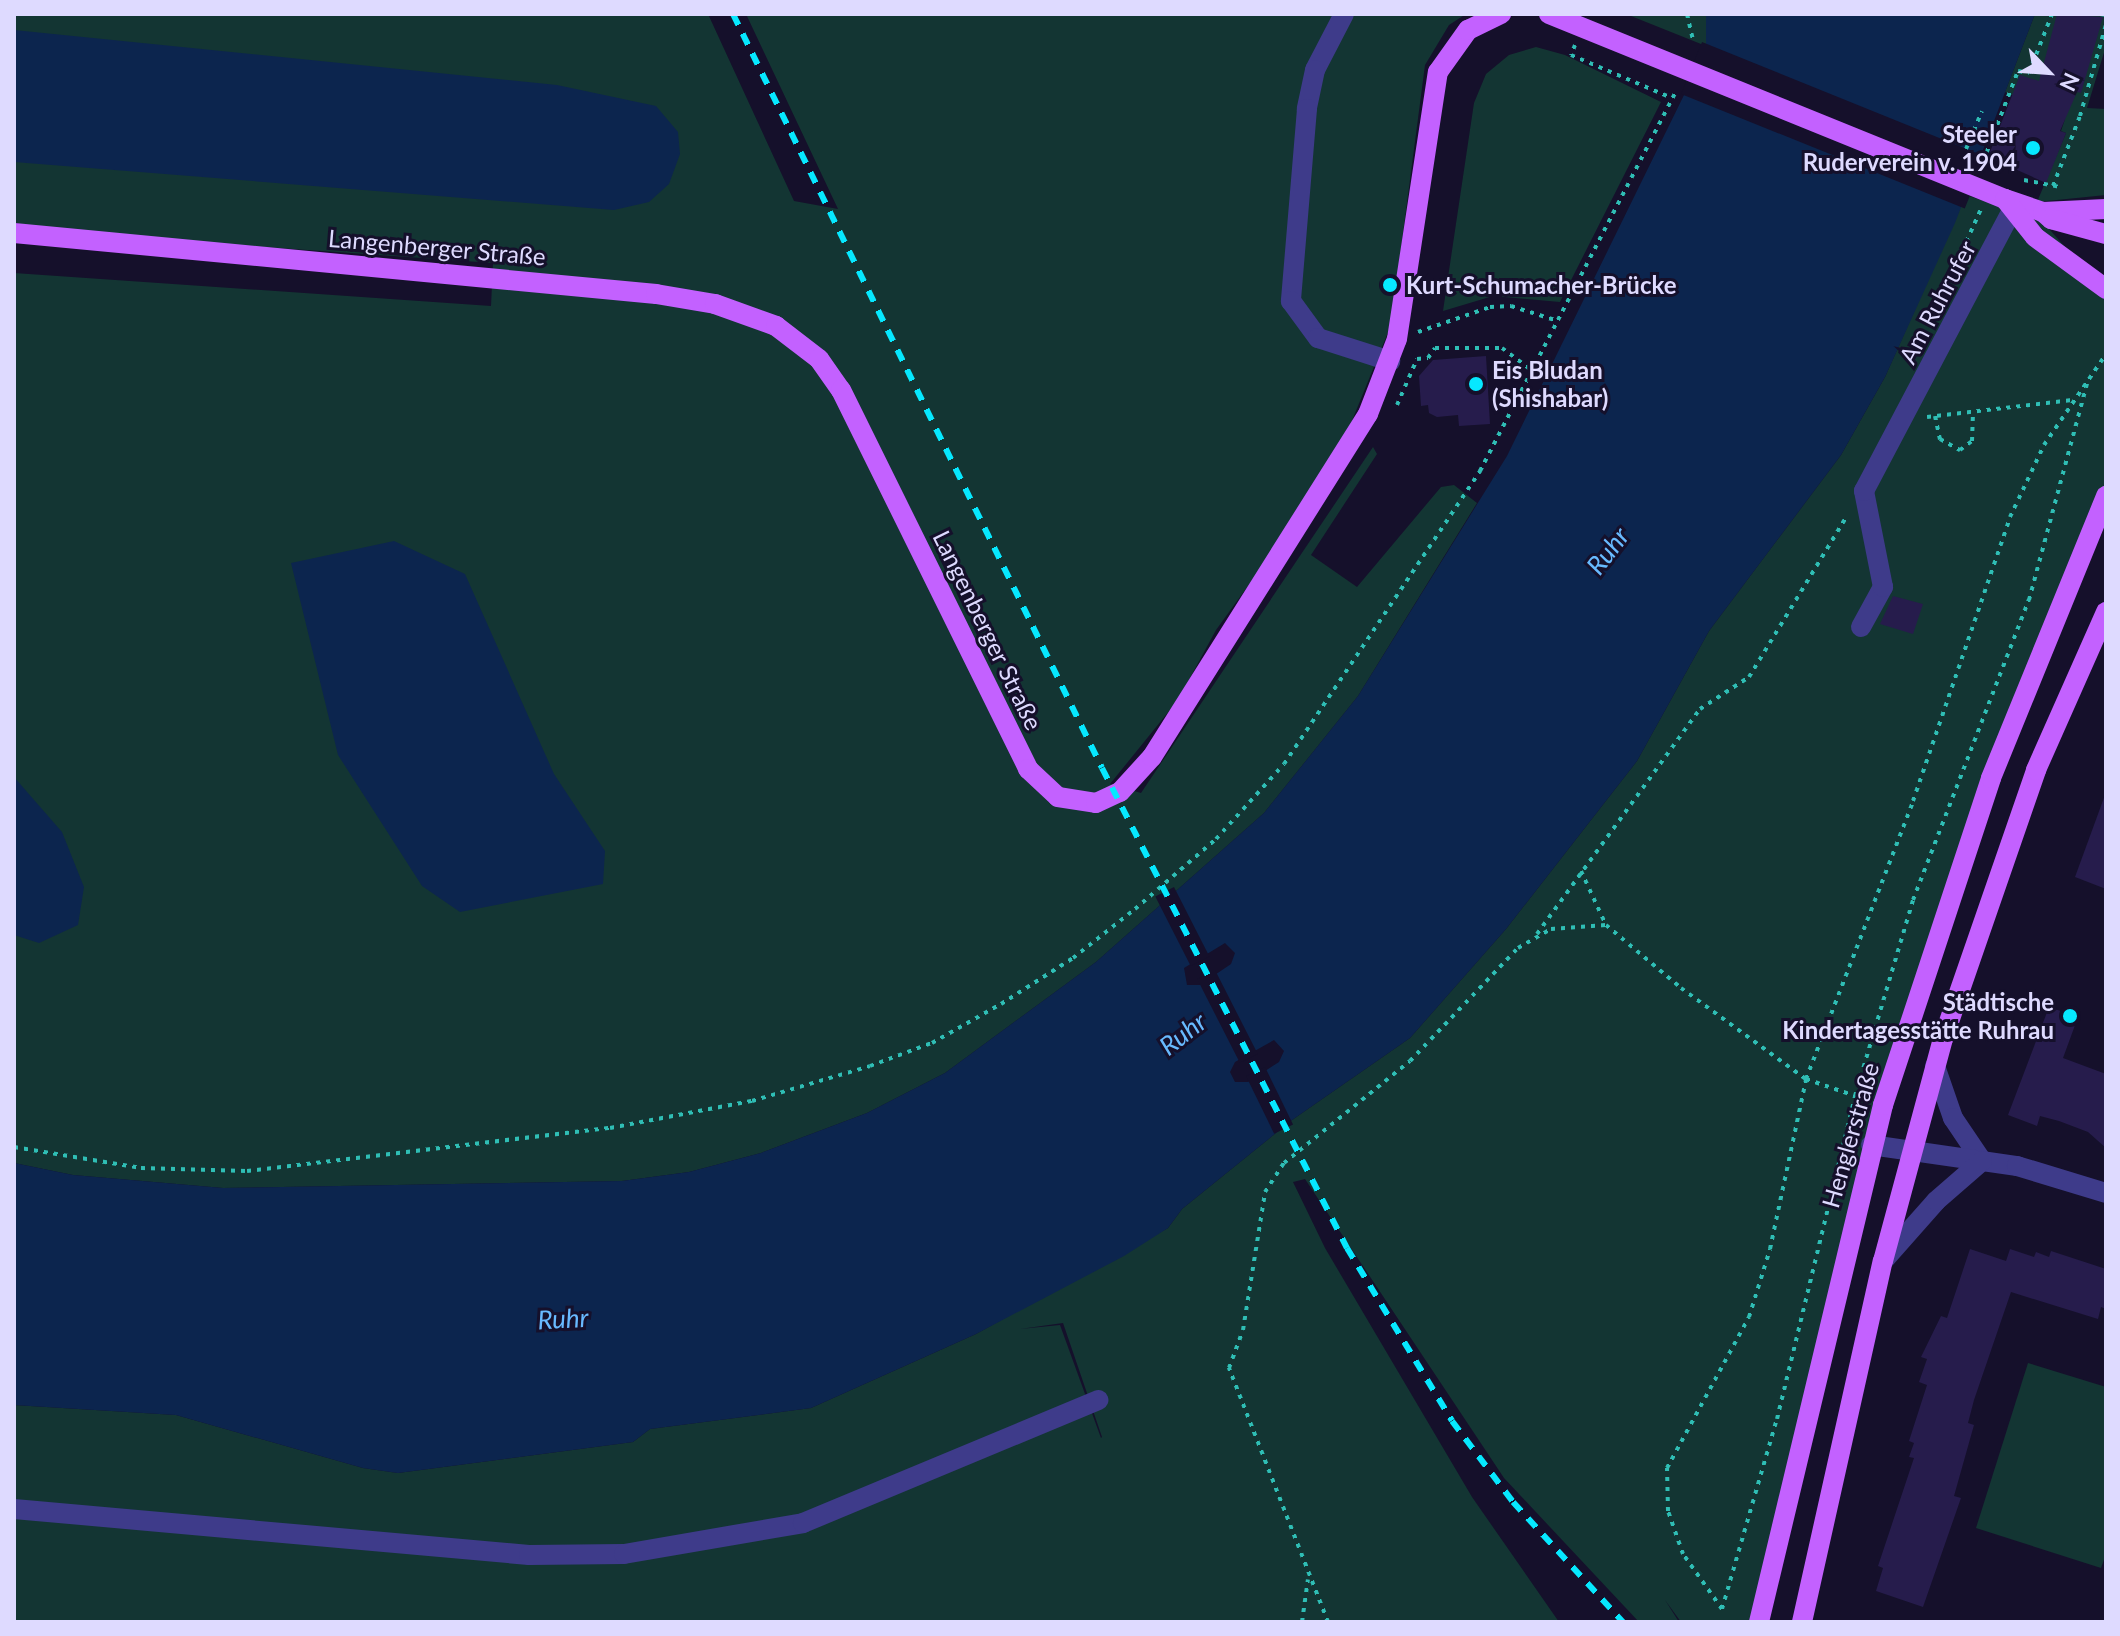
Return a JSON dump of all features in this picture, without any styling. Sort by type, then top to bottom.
[{"type":"main road","name":"Langenberger Straße","points":[[14,233],[688,298],[776,326],[819,359],[841,390],[1028,769],[1053,794],[1084,804],[1102,802],[1120,792],[1152,757],[1330,479],[1390,361],[1397,339],[1435,81],[1459,38],[1501,14]]},
{"type":"main road","points":[[1549,14],[2009,203],[2043,212],[2106,209]]},
{"type":"main road","points":[[2009,203],[2035,237],[2106,289]]},
{"type":"main road","points":[[2043,212],[2051,219],[2106,234]]},
{"type":"main road","name":"Henglerstraße","points":[[1759,1619],[1871,1145],[1991,778],[2106,496]]},
{"type":"main road","points":[[1802,1622],[1883,1261],[1935,1066],[1980,918],[2030,785],[2106,612]]},
{"type":"street","points":[[1344,14],[1315,70],[1307,109],[1291,301],[1318,338],[1390,361]]},
{"type":"street","name":"Am Ruhrufer","points":[[1864,491],[1905,419],[2009,203]]},
{"type":"street","points":[[1861,627],[1883,587],[1864,491]]},
{"type":"street","points":[[1935,1066],[1953,1118],[1982,1161]]},
{"type":"street","points":[[1871,1145],[2017,1166],[2106,1193]]},
{"type":"street","points":[[1883,1261],[1936,1201],[1982,1161]]},
{"type":"street","points":[[14,1509],[529,1555],[624,1554],[803,1523],[1098,1400]]},
{"type":"path","points":[[1687,14],[1693,39]]},
{"type":"path","points":[[1983,162],[2018,71],[2029,73],[2052,14]]},
{"type":"path","points":[[2011,176],[2052,187],[2106,25]]},
{"type":"path","points":[[14,1147],[188,1172],[367,1160],[708,1110],[811,1085],[932,1043],[1073,958],[1250,804],[1394,606],[1480,471],[1673,95],[1571,55]]},
{"type":"path","points":[[1966,149],[1982,111]]},
{"type":"path","points":[[1974,130],[1992,138]]},
{"type":"path","points":[[2065,154],[2072,157]]},
{"type":"path","points":[[1397,339],[1490,307],[1511,306],[1556,321]]},
{"type":"path","points":[[1394,413],[1417,359],[1428,358],[1435,348],[1502,348],[1530,369]]},
{"type":"path","points":[[2087,379],[2029,600],[1913,900],[1872,1036],[1777,1419],[1722,1609],[1683,1554],[1668,1511],[1667,1468],[1749,1317],[1770,1249],[1806,1079],[1913,801],[2010,517],[2072,400],[2087,379],[2106,354]]},
{"type":"path","points":[[1905,419],[2072,400]]},
{"type":"path","points":[[1935,416],[1940,439],[1960,450],[1972,441],[1973,412]]},
{"type":"path","points":[[1328,1622],[1229,1368],[1243,1330],[1265,1192],[1284,1163],[1410,1061],[1537,934],[1700,709],[1749,677],[1864,491]]},
{"type":"path","points":[[1581,871],[1606,925],[1806,1079]]},
{"type":"path","points":[[1537,934],[1570,924],[1606,925]]},
{"type":"path","points":[[1302,1622],[1308,1576]]},
{"type":"green space","points":[[14,14],[708,14],[794,201],[838,209],[746,14],[1466,14],[1449,25],[1425,65],[1391,325],[1349,428],[1279,543],[1216,630],[1178,700],[1110,784],[1141,793],[1373,447],[1377,454],[1311,555],[1357,587],[1441,487],[1454,485],[1477,503],[1358,696],[1264,813],[1096,962],[945,1073],[867,1113],[761,1153],[689,1172],[622,1181],[223,1188],[73,1175],[14,1163],[14,273],[491,306],[493,263],[37,231],[14,222]]},
{"type":"green space","points":[[1626,14],[1706,14],[1706,46]]},
{"type":"green space","points":[[2035,14],[2106,14],[2106,46],[2087,108],[2106,109],[2106,195],[2037,202],[2066,133],[2061,131],[2065,119],[2005,92]]},
{"type":"green space","points":[[1536,47],[1565,55],[1661,102],[1560,302],[1493,296],[1443,311],[1474,103],[1486,74],[1509,55]]},
{"type":"green space","points":[[1966,195],[2042,221],[2106,293],[2106,496],[1943,906],[1750,1622],[1681,1622],[1665,1600],[1679,1622],[1639,1622],[1504,1478],[1305,1179],[1293,1182],[1325,1248],[1472,1497],[1559,1622],[14,1622],[14,1405],[176,1415],[363,1468],[398,1473],[633,1442],[650,1429],[811,1408],[976,1334],[1168,1228],[1182,1209],[1292,1120],[1410,1038],[1506,929],[1637,761],[1709,631],[1841,455],[1885,377]],"holes":[[[1063,1323],[1102,1437],[1060,1325],[1020,1329]]]},
{"type":"green space","points":[[2028,1363],[2106,1387],[2106,1554],[2101,1568],[1976,1528]]},
{"type":"water","name":"Ruhr","points":[[1706,14],[2035,14],[1955,223],[1885,377],[1841,455],[1709,631],[1637,761],[1506,929],[1410,1038],[1292,1120],[1182,1209],[1168,1228],[1124,1256],[976,1334],[811,1408],[650,1429],[633,1442],[398,1473],[363,1468],[176,1415],[14,1405],[14,1163],[73,1175],[223,1188],[622,1181],[689,1172],[761,1153],[867,1113],[945,1073],[1096,962],[1264,813],[1358,696],[1507,456],[1706,46]],"holes":[[[1225,943],[1235,953],[1231,964],[1200,985],[1187,985],[1184,968]],[[1274,1040],[1284,1051],[1279,1062],[1248,1082],[1235,1082],[1230,1072],[1235,1062]]]},
{"type":"water","points":[[14,30],[557,85],[656,106],[678,132],[680,154],[669,184],[649,202],[614,210],[14,162]]},
{"type":"water","points":[[394,541],[465,574],[554,774],[605,851],[603,884],[460,912],[422,886],[338,755],[291,563]]},
{"type":"water","points":[[14,777],[62,832],[84,887],[78,925],[39,943],[14,935]]},
{"type":"pier","points":[[1702,42],[1986,157],[1965,209],[1681,94]]},
{"type":"pier","points":[[1174,887],[1209,956],[1191,966],[1155,897]]},
{"type":"pier","points":[[1215,970],[1258,1054],[1240,1063],[1197,979]]},
{"type":"pier","points":[[1265,1067],[1293,1125],[1274,1134],[1246,1076]]},
{"type":"building","points":[[2057,14],[2103,17],[2081,93],[2077,92],[2060,131],[2066,133],[2046,183],[1988,157],[2020,75],[2039,81]]},
{"type":"building","points":[[1486,356],[1490,424],[1459,426],[1458,415],[1437,417],[1429,413],[1428,405],[1421,406],[1419,376],[1433,360]]},
{"type":"building","points":[[1893,596],[1923,604],[1913,634],[1880,624]]},
{"type":"building","points":[[2106,795],[2106,889],[2075,877]]},
{"type":"building","points":[[2049,1007],[2078,1017],[2063,1058],[2106,1074],[2106,1148],[2088,1132],[2059,1121],[2040,1116],[2037,1126],[2008,1115]]},
{"type":"building","points":[[1970,1249],[2006,1261],[2010,1249],[2034,1257],[2036,1252],[2049,1257],[2051,1251],[2106,1269],[2106,1309],[2101,1307],[2098,1319],[2011,1292],[1968,1423],[1974,1425],[1954,1496],[1961,1498],[1923,1607],[1876,1591],[1883,1568],[1878,1566],[1914,1458],[1909,1457],[1914,1443],[1909,1441],[1927,1385],[1919,1382],[1927,1359],[1921,1357],[1941,1316],[1947,1318]]},
{"type":"railway","points":[[733,14],[1102,768],[1347,1248],[1452,1421],[1513,1502],[1623,1622]]},
{"type":"place","name":"Steeler Ruderverein v. 1904","points":[[2033,148]]},
{"type":"place","name":"Kurt-Schumacher-Brücke","points":[[1390,285]]},
{"type":"place","name":"Eis Bludan (Shishabar)","points":[[1476,384]]},
{"type":"place","name":"Städtische Kindertagesstätte Ruhrau","points":[[2070,1016]]}]
